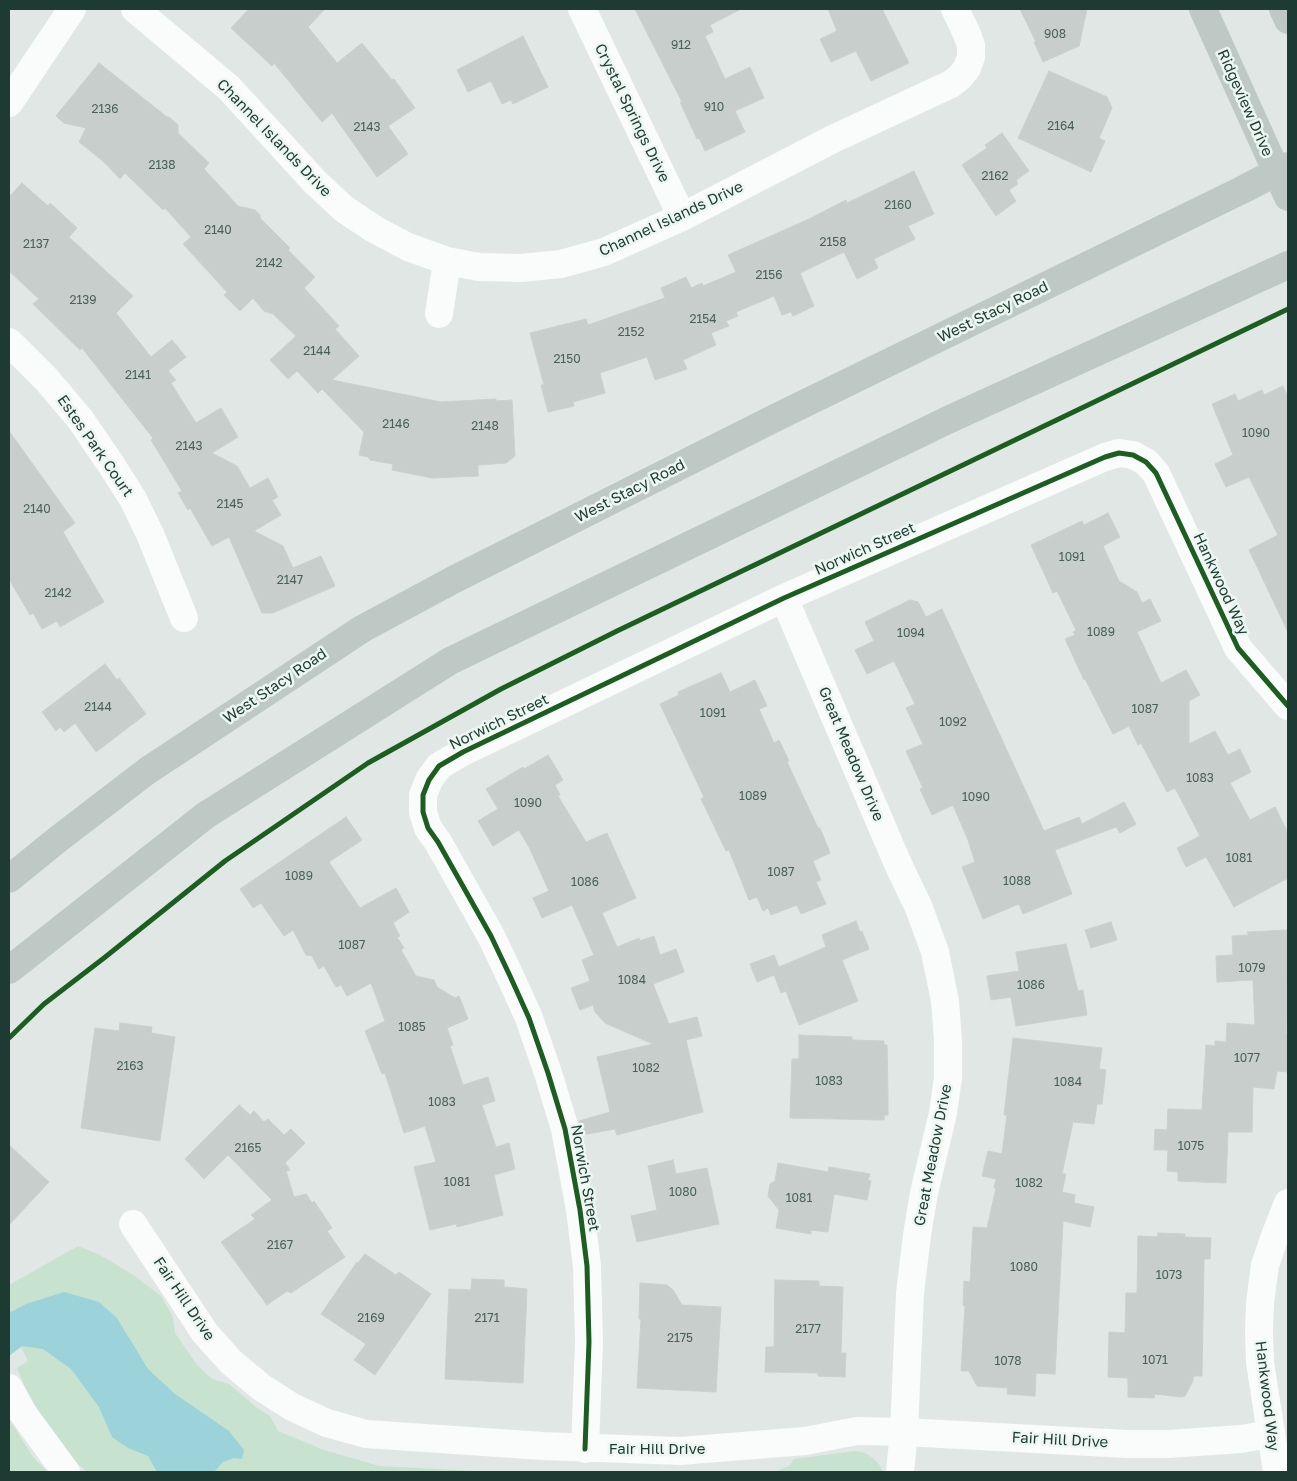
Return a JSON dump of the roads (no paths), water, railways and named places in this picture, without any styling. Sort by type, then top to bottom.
[{"type":"main road","name":"Ridgeview Drive","points":[[1203,9],[1282,169],[1288,197]]},
{"type":"main road","points":[[1283,9],[1288,20]]},
{"type":"main road","name":"West Stacy Road","points":[[9,880],[57,840],[147,772],[362,629],[453,580],[777,417],[1234,195],[1282,169]]},
{"type":"main road","points":[[9,970],[206,815],[450,661],[950,419],[1288,265]]},
{"type":"street","points":[[9,103],[72,9]]},
{"type":"street","name":"Channel Islands Drive","points":[[135,9],[229,88],[315,182],[344,208],[374,229],[399,242],[447,261],[479,267],[521,268],[561,264],[604,252],[682,217],[833,139],[951,84],[967,68],[971,57],[971,45],[955,9]]},
{"type":"street","name":"Crystal Springs Drive","points":[[582,9],[682,217]]},
{"type":"street","points":[[439,314],[447,261]]},
{"type":"street","name":"Estes Park Court","points":[[9,342],[47,380],[69,406],[133,499],[150,534],[184,618]]},
{"type":"street","name":"Norwich Street","points":[[585,1449],[589,1342],[587,1266],[580,1210],[565,1129],[529,1018],[491,936],[438,842],[428,828],[422,812],[423,795],[429,780],[439,766],[463,752],[784,598],[1105,457],[1119,454],[1133,456],[1146,462]]},
{"type":"street","name":"Hankwood Way","points":[[1146,462],[1156,473],[1238,648],[1288,706]]},
{"type":"street","name":"Great Meadow Drive","points":[[784,598],[898,864],[919,908],[935,952],[945,1001],[948,1078],[943,1113],[926,1185],[917,1235],[910,1293],[904,1432],[900,1472]]},
{"type":"street","name":"Hankwood Way","points":[[1278,1472],[1270,1434],[1260,1362],[1260,1303],[1265,1265],[1274,1236],[1288,1204]]},
{"type":"street","name":"Fair Hill Drive","points":[[133,1224],[204,1333],[231,1362],[261,1387],[292,1407],[327,1422],[366,1434],[585,1449],[680,1452],[805,1441],[857,1431],[1127,1444],[1168,1444],[1241,1439],[1270,1434]]},
{"type":"street","points":[[9,1388],[22,1412],[66,1472]]},
{"type":"water","points":[[64,1292],[99,1302],[117,1318],[148,1369],[175,1394],[229,1431],[244,1450],[242,1459],[234,1458],[223,1462],[214,1472],[157,1472],[148,1456],[128,1448],[112,1437],[99,1407],[71,1369],[43,1349],[22,1346],[9,1356],[9,1313],[26,1304]]}]
